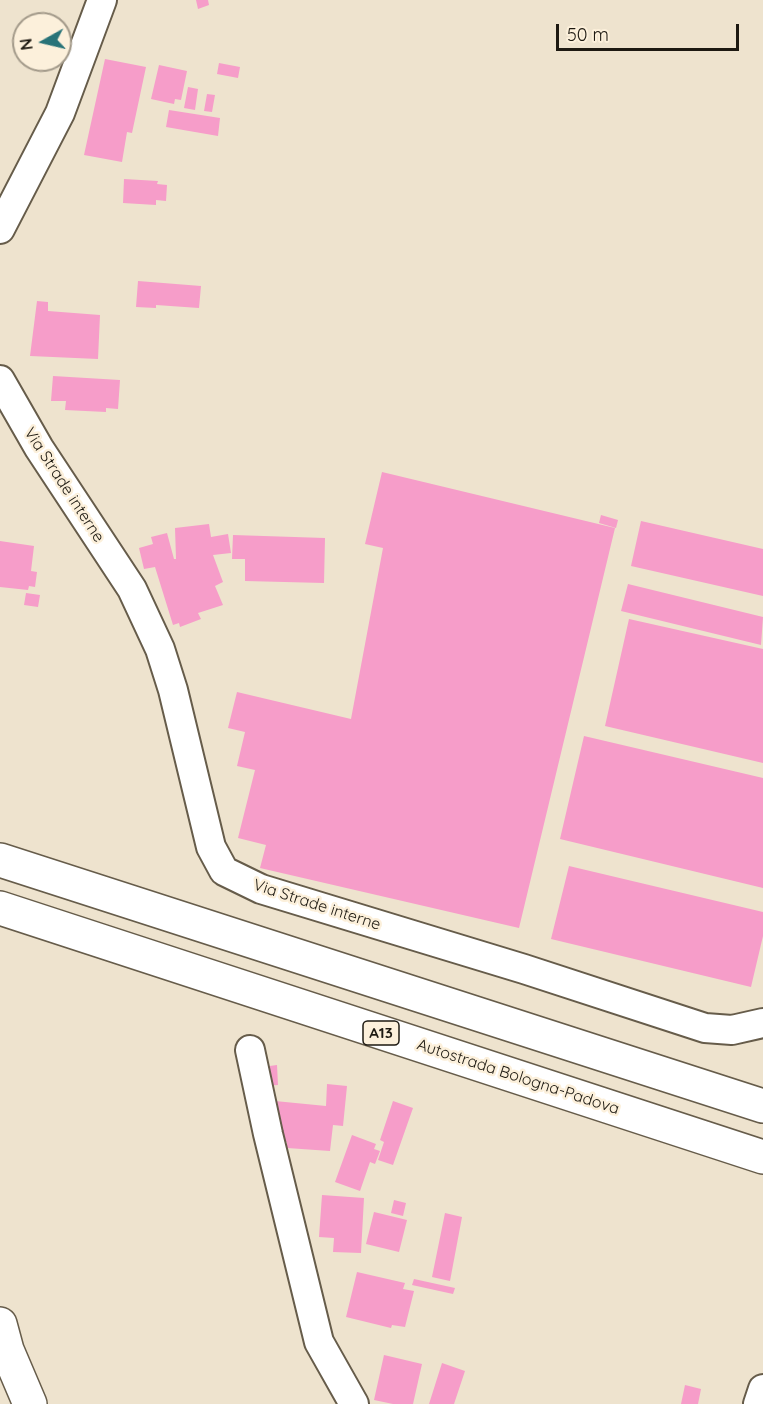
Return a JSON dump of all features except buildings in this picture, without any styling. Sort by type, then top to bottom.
[{"type":"main road","points":[[0,860],[763,1106]]},
{"type":"main road","name":"Autostrada Bologna-Padova","points":[[0,908],[763,1157]]},
{"type":"main road","points":[[0,1324],[7,1350],[30,1404]]},
{"type":"street","points":[[0,229],[60,113],[102,0]]},
{"type":"street","name":"Via Strade interne","points":[[0,380],[39,448],[132,590],[160,649],[174,690],[211,847],[224,872],[261,889],[524,969],[705,1028],[732,1030],[763,1023]]},
{"type":"street","points":[[250,1050],[270,1146],[319,1341],[354,1404]]},
{"type":"street","points":[[758,1404],[763,1389]]}]
